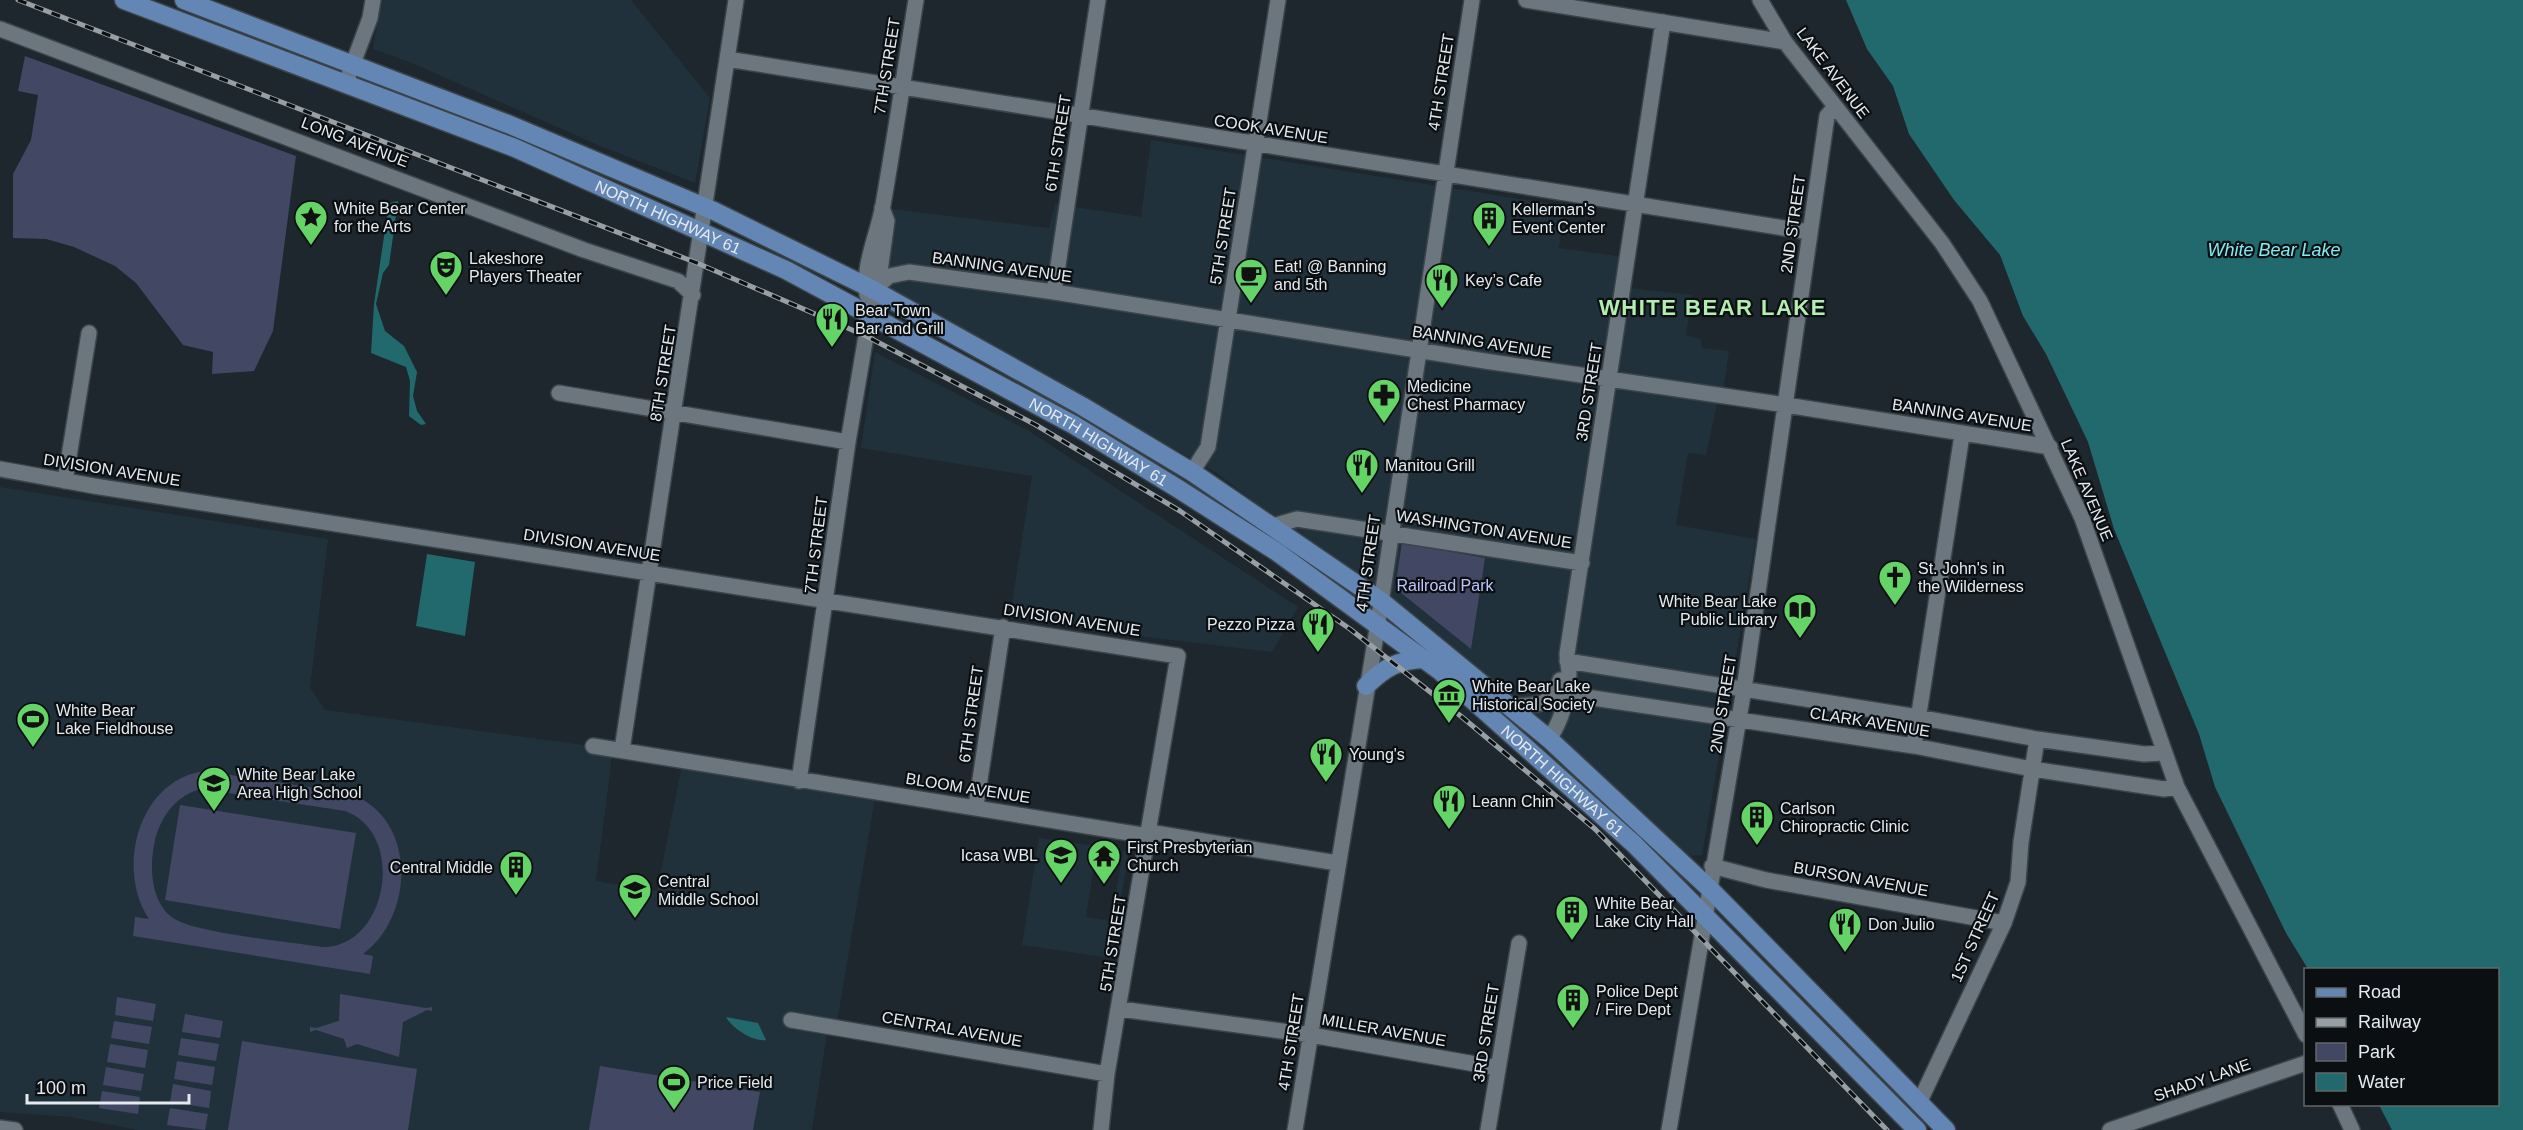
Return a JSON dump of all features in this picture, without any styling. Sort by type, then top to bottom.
[{"type":"main road","name":"NORTH HIGHWAY 61","points":[[124,0],[515,148],[786,270],[1064,420],[1161,478],[1277,552],[1425,659],[1634,844],[1917,1130]]},
{"type":"main road","name":"NORTH HIGHWAY 61","points":[[190,1],[508,124],[706,207],[873,288],[1082,405],[1192,472],[1381,601],[1549,739],[1711,890],[1946,1130]]},
{"type":"main road","points":[[1161,478],[1177,481],[1185,479],[1192,472]]},
{"type":"main road","points":[[1366,686],[1389,665],[1404,660],[1425,659]]},
{"type":"main road","points":[[1516,738],[1549,739]]},
{"type":"street","points":[[345,85],[370,18],[374,0]]},
{"type":"street","name":"8TH STREET","points":[[622,750],[651,573],[736,0]]},
{"type":"street","name":"7TH STREET","points":[[799,780],[827,601],[848,442],[871,315],[872,245],[882,208],[916,0]]},
{"type":"street","name":"6TH STREET","points":[[1054,292],[1098,0]]},
{"type":"street","name":"5TH STREET","points":[[1192,472],[1208,447],[1278,0]]},
{"type":"street","name":"4TH STREET","points":[[1294,1130],[1378,623],[1472,0]]},
{"type":"street","points":[[1526,0],[1785,42]]},
{"type":"street","name":"LAKE AVENUE","points":[[1760,0],[1785,42],[1967,279],[2050,447],[2082,518],[2177,787],[2304,1031]]},
{"type":"street","name":"3RD STREET","points":[[1549,739],[1558,727],[1562,692],[1569,670],[1567,661],[1663,22]]},
{"type":"street","name":"LONG AVENUE","points":[[0,29],[584,250],[678,281],[693,295]]},
{"type":"street","name":"COOK AVENUE","points":[[727,59],[1809,232]]},
{"type":"street","name":"2ND STREET","points":[[1669,1130],[1707,917],[1712,866],[1744,689],[1827,116],[1835,107]]},
{"type":"street","name":"7TH STREET","points":[[873,288],[887,221],[882,208]]},
{"type":"street","name":"BANNING AVENUE","points":[[883,248],[893,262],[909,272]]},
{"type":"street","name":"BANNING AVENUE","points":[[873,288],[889,276],[909,272],[1054,292],[2050,447]]},
{"type":"street","points":[[64,481],[90,333]]},
{"type":"street","points":[[559,393],[848,442]]},
{"type":"street","points":[[1914,746],[1962,435]]},
{"type":"street","name":"DIVISION AVENUE","points":[[0,469],[64,481],[1178,656]]},
{"type":"street","name":"WASHINGTON AVENUE","points":[[1273,526],[1297,519],[1582,563]]},
{"type":"street","name":"6TH STREET","points":[[976,806],[1003,627]]},
{"type":"street","name":"5TH STREET","points":[[1101,1130],[1107,1074],[1120,1009],[1178,656]]},
{"type":"street","name":"CLARK AVENUE","points":[[1567,661],[1918,717],[2037,739],[2144,754],[2164,753]]},
{"type":"street","points":[[1508,705],[1541,705],[1562,692]]},
{"type":"street","name":"CLARK AVENUE","points":[[1562,692],[1914,746],[2032,769],[2164,789],[2177,787]]},
{"type":"street","name":"1ST STREET","points":[[1919,1103],[2004,922],[2018,882],[2021,842],[2037,739]]},
{"type":"street","name":"BLOOM AVENUE","points":[[593,746],[1337,863]]},
{"type":"street","name":"BURSON AVENUE","points":[[1712,866],[1766,880],[2004,922]]},
{"type":"street","name":"3RD STREET","points":[[1488,1130],[1519,943]]},
{"type":"street","name":"MILLER AVENUE","points":[[1120,1009],[1311,1035],[1498,1068]]},
{"type":"street","name":"CENTRAL AVENUE","points":[[791,1020],[1107,1074]]},
{"type":"street","name":"SHADY LANE","points":[[2110,1130],[2304,1065]]},
{"type":"street","points":[[2341,1106],[2352,1130]]},
{"type":"street","points":[[0,1128],[15,1130]]},
{"type":"shaded area","points":[[381,0],[631,0],[710,98],[695,183],[598,145],[412,63],[373,49]]},
{"type":"shaded area","points":[[1151,140],[1564,206],[1559,248],[1623,257],[1621,287],[1692,295],[1686,335],[1701,339],[1702,348],[1729,351],[1721,405],[1717,404],[1706,455],[1688,453],[1676,525],[1756,539],[1702,855],[1690,856],[1568,745],[1214,471],[872,280],[882,208],[1049,228],[1055,204],[1141,217]]},
{"type":"shaded area","points":[[875,352],[1029,431],[1298,607],[1272,652],[1131,635],[1010,616],[1032,476],[861,448]]},
{"type":"shaded area","name":"White Bear Lake Area High School","points":[[0,487],[328,539],[310,688],[325,710],[613,749],[596,881],[657,891],[683,761],[876,792],[836,1028],[828,1027],[812,1130],[138,1130],[71,1117],[0,1112]]},
{"type":"shaded area","name":"Icasa WBL","points":[[1039,838],[1097,846],[1086,917],[1111,921],[1123,851],[1129,851],[1111,958],[1022,945]]},
{"type":"green space","points":[[25,56],[296,156],[273,331],[254,371],[212,374],[213,352],[183,345],[136,283],[115,266],[74,247],[46,239],[13,238],[13,174],[31,140],[38,95],[18,91]]},
{"type":"green space","name":"Railroad Park","points":[[1402,543],[1485,558],[1471,649],[1395,588]]},
{"type":"green space","points":[[205,771],[347,793],[370,804],[386,822],[397,843],[401,867],[400,891],[393,915],[380,937],[363,954],[373,956],[370,974],[133,936],[135,917],[149,919],[139,898],[134,875],[134,852],[139,829],[149,808],[164,790],[182,778]],"holes":[[[202,789],[345,811],[365,823],[377,842],[382,864],[382,888],[375,910],[362,929],[344,942],[322,947],[201,928],[173,918],[159,902],[152,868],[156,836],[167,813],[186,795]]]},
{"type":"green space","points":[[180,805],[356,833],[340,929],[165,900]]},
{"type":"green space","points":[[340,994],[426,1008],[432,1007],[432,1011],[427,1010],[403,1022],[399,1057],[357,1044],[347,1048],[344,1039],[316,1030],[310,1032],[310,1027],[316,1028],[339,1021]]},
{"type":"green space","points":[[117,997],[156,1004],[153,1021],[115,1015]]},
{"type":"green space","points":[[185,1014],[223,1021],[220,1038],[182,1032]]},
{"type":"green space","points":[[114,1021],[152,1027],[149,1044],[111,1038]]},
{"type":"green space","points":[[181,1038],[219,1044],[216,1061],[178,1055]]},
{"type":"green space","points":[[242,1041],[417,1069],[408,1130],[228,1130]]},
{"type":"green space","points":[[110,1044],[148,1050],[145,1068],[107,1062]]},
{"type":"green space","points":[[177,1061],[215,1067],[212,1085],[174,1079]]},
{"type":"green space","name":"Price Field","points":[[600,1066],[760,1092],[753,1130],[589,1130]]},
{"type":"green space","points":[[106,1067],[144,1074],[141,1091],[103,1085]]},
{"type":"green space","points":[[173,1084],[211,1091],[209,1108],[170,1102]]},
{"type":"green space","points":[[102,1091],[140,1097],[138,1114],[99,1108]]},
{"type":"green space","points":[[170,1108],[208,1114],[205,1130],[167,1125]]},
{"type":"water","name":"White Bear Lake","points":[[1846,0],[2523,0],[2523,1130],[2392,1130],[2380,1106],[2499,1106],[2499,968],[2307,968],[2286,933],[2215,787],[2199,734],[2114,529],[2088,442],[2046,354],[2023,316],[2000,255],[1954,200],[1909,134],[1893,86],[1867,49]]},
{"type":"water","points":[[398,201],[389,265],[383,273],[376,304],[385,331],[404,346],[417,372],[413,396],[417,411],[426,424],[421,425],[409,416],[410,381],[406,367],[371,353],[374,304],[389,203]]},
{"type":"water","points":[[427,554],[475,562],[465,636],[416,626]]},
{"type":"water","points":[[726,1017],[758,1023],[766,1040],[755,1039],[743,1033]]},
{"type":"railway","points":[[18,0],[697,263],[866,336],[1036,425],[1180,511],[1350,629],[1462,717],[1595,829],[1887,1130]]},
{"type":"place","name":"White Bear Center for the Arts","points":[[311,246]]},
{"type":"place","name":"Kellerman's Event Center","points":[[1489,247]]},
{"type":"place","name":"Lakeshore Players Theater","points":[[446,296]]},
{"type":"place","name":"Eat! @ Banning and 5th","points":[[1251,304]]},
{"type":"place","name":"Key’s Cafe","points":[[1442,309]]},
{"type":"place","name":"Bear Town Bar and Grill","points":[[832,348]]},
{"type":"place","name":"Medicine Chest Pharmacy","points":[[1384,424]]},
{"type":"place","name":"Manitou Grill","points":[[1362,494]]},
{"type":"place","name":"St. John's in the Wilderness","points":[[1895,606]]},
{"type":"place","name":"White Bear Lake Public Library","points":[[1800,639]]},
{"type":"place","name":"Pezzo Pizza","points":[[1318,653]]},
{"type":"place","name":"White Bear Lake Historical Society","points":[[1449,724]]},
{"type":"place","name":"White Bear Lake Fieldhouse","points":[[33,748]]},
{"type":"place","name":"Young's","points":[[1326,783]]},
{"type":"place","name":"White Bear Lake Area High School","points":[[214,812]]},
{"type":"place","name":"Leann Chin","points":[[1449,830]]},
{"type":"place","name":"Carlson Chiropractic Clinic","points":[[1757,846]]},
{"type":"place","name":"Icasa WBL","points":[[1061,884]]},
{"type":"place","name":"First Presbyterian Church","points":[[1104,885]]},
{"type":"place","name":"Central Middle","points":[[516,896]]},
{"type":"place","name":"Central Middle School","points":[[635,919]]},
{"type":"place","name":"White Bear Lake City Hall","points":[[1572,941]]},
{"type":"place","name":"Don Julio","points":[[1845,953]]},
{"type":"place","name":"Police Dept / Fire Dept","points":[[1573,1029]]},
{"type":"place","name":"Price Field","points":[[674,1111]]},
{"type":"district","name":"WHITE BEAR LAKE","points":[[1713,307]]}]
